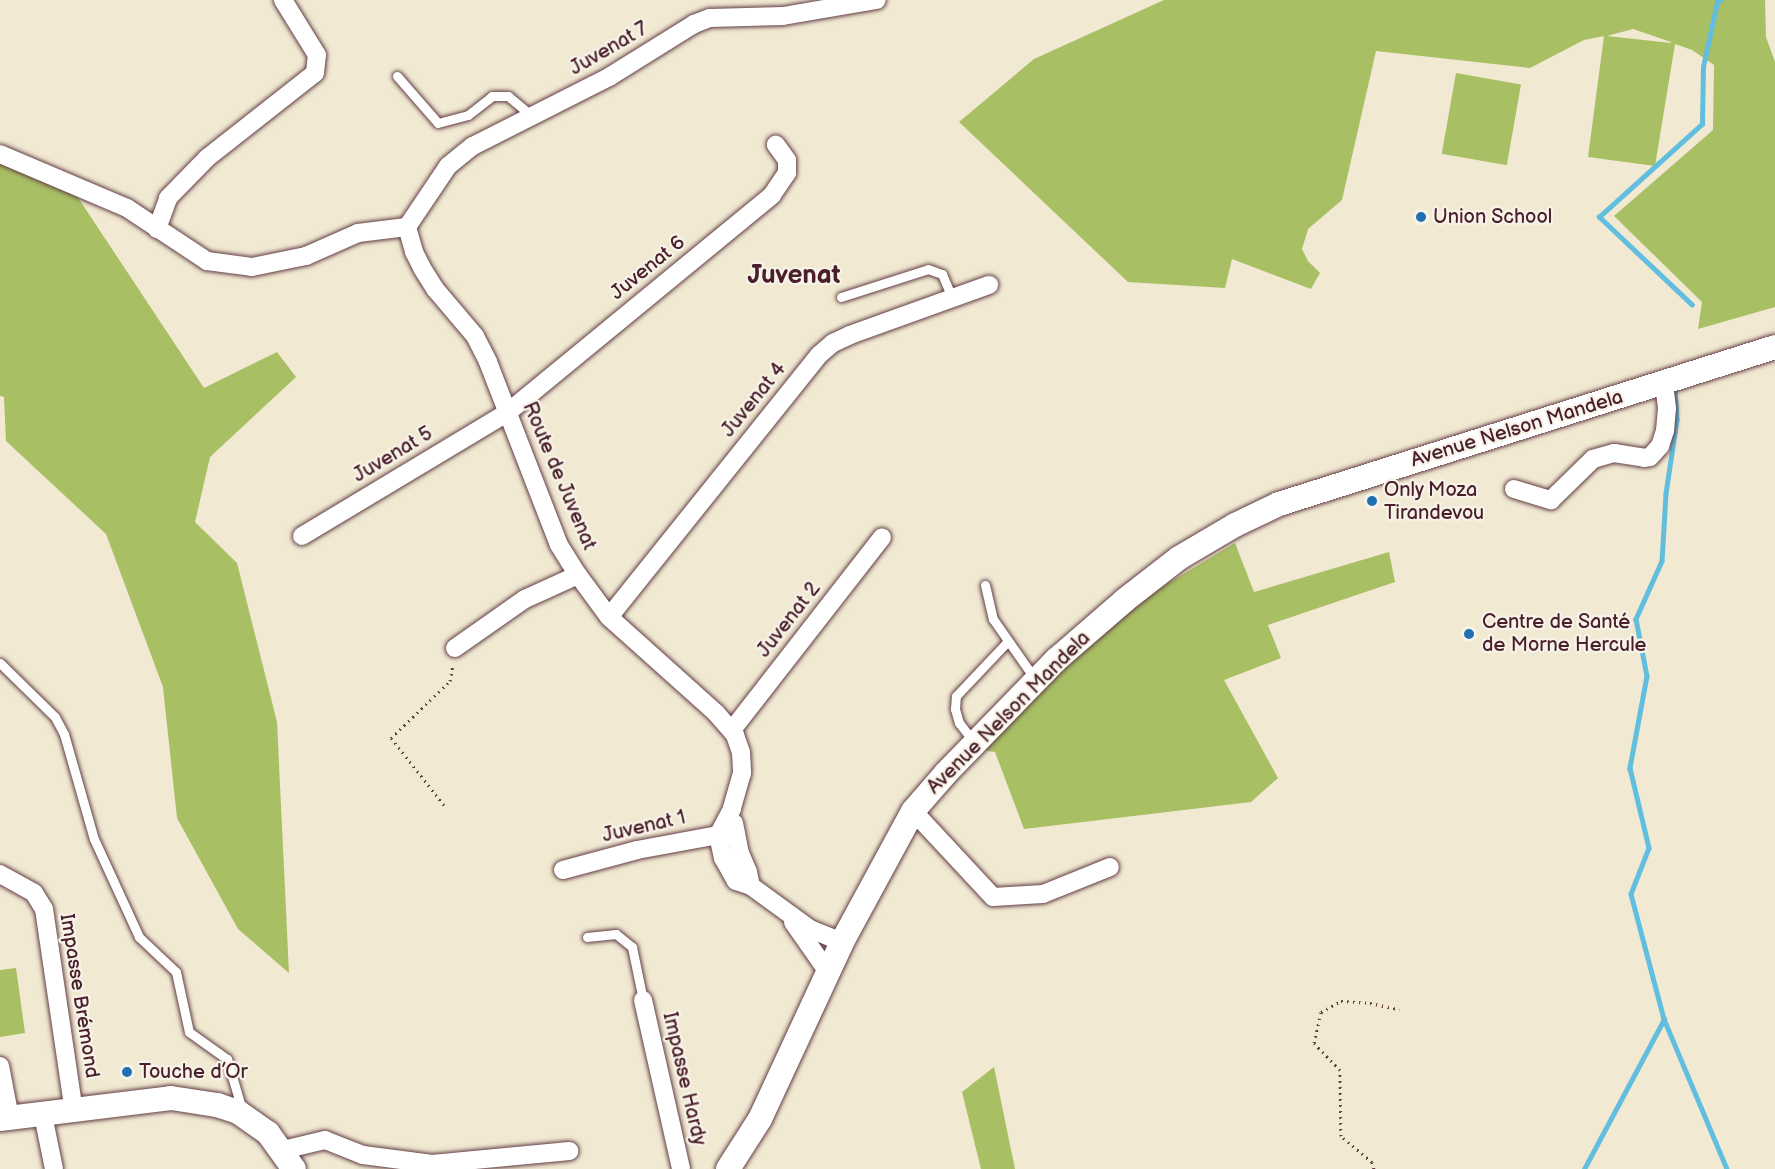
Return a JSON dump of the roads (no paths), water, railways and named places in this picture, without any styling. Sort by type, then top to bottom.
[{"type":"street","points":[[157,229],[168,198],[207,159],[315,73],[317,55],[283,0]]},
{"type":"street","name":"Juvenat 7","points":[[407,227],[448,166],[473,146],[609,77],[694,24],[710,18],[783,16],[877,0]]},
{"type":"street","name":"Juvenat 6","points":[[507,413],[772,195],[787,173],[787,160],[776,145]]},
{"type":"street","points":[[0,154],[127,208],[207,261],[252,267],[306,256],[358,233],[407,227]]},
{"type":"street","name":"Route de Juvenat","points":[[407,227],[414,252],[422,268],[436,290],[475,336],[559,545],[578,575],[609,617],[732,730],[741,752],[742,773],[727,834],[751,886],[810,930],[842,942]]},
{"type":"street","name":"Juvenat 4","points":[[609,617],[819,355],[833,343],[850,335],[989,285]]},
{"type":"street","name":"Avenue Nelson Mandela","points":[[728,1169],[760,1119],[842,942],[913,811],[1036,680],[1108,614],[1179,558],[1279,504],[1775,347]]},
{"type":"street","points":[[1514,489],[1551,500],[1593,459],[1614,453],[1650,457],[1660,446],[1665,431],[1667,408],[1664,383]]},
{"type":"street","name":"Juvenat 5","points":[[302,536],[507,413]]},
{"type":"street","name":"Juvenat 2","points":[[732,730],[882,537]]},
{"type":"street","points":[[455,648],[525,599],[578,575]]},
{"type":"street","points":[[913,811],[993,897],[1042,894],[1110,867]]},
{"type":"street","name":"Juvenat 1","points":[[563,870],[637,850],[727,834]]},
{"type":"street","name":"Impasse Brémond","points":[[0,874],[33,893],[44,909],[74,1111]]},
{"type":"street","name":"Route de Juvenat","points":[[789,915],[828,972]]},
{"type":"street","name":"Impasse Hardy","points":[[643,1000],[681,1169]]},
{"type":"street","points":[[0,1066],[5,1119],[74,1111],[89,1106],[171,1098],[217,1105],[244,1116],[268,1133],[289,1160],[325,1140],[363,1155],[432,1164],[568,1151]]},
{"type":"street","points":[[43,1115],[54,1169]]},
{"type":"lane","points":[[397,76],[438,123],[468,115],[492,96],[508,96],[531,115]]},
{"type":"lane","points":[[842,297],[928,269],[942,274],[952,298]]},
{"type":"lane","points":[[985,585],[993,619],[1007,642],[1036,680]]},
{"type":"lane","points":[[975,744],[959,723],[955,709],[956,696],[1007,642]]},
{"type":"lane","points":[[0,663],[55,717],[64,734],[85,814],[108,871],[139,937],[176,972],[189,1032],[227,1059],[244,1116]]},
{"type":"lane","name":"Impasse Hardy","points":[[587,937],[616,934],[632,946],[643,1000]]},
{"type":"waterway","points":[[1692,305],[1599,217],[1702,124],[1703,67],[1717,2],[1720,0]]},
{"type":"waterway","points":[[1675,390],[1677,420],[1666,494],[1662,561],[1636,619],[1647,676],[1630,768],[1649,848],[1631,894],[1664,1019],[1727,1169]]},
{"type":"waterway","points":[[1584,1169],[1664,1019]]},
{"type":"place","name":"Union School","points":[[1421,217]]},
{"type":"place","name":"Only Moza Tirandevou","points":[[1372,501]]},
{"type":"place","name":"Centre de Santé de Morne Hercule","points":[[1469,634]]},
{"type":"place","name":"Touche d’Or","points":[[127,1072]]},
{"type":"district","name":"Juvenat","points":[[794,276]]}]
